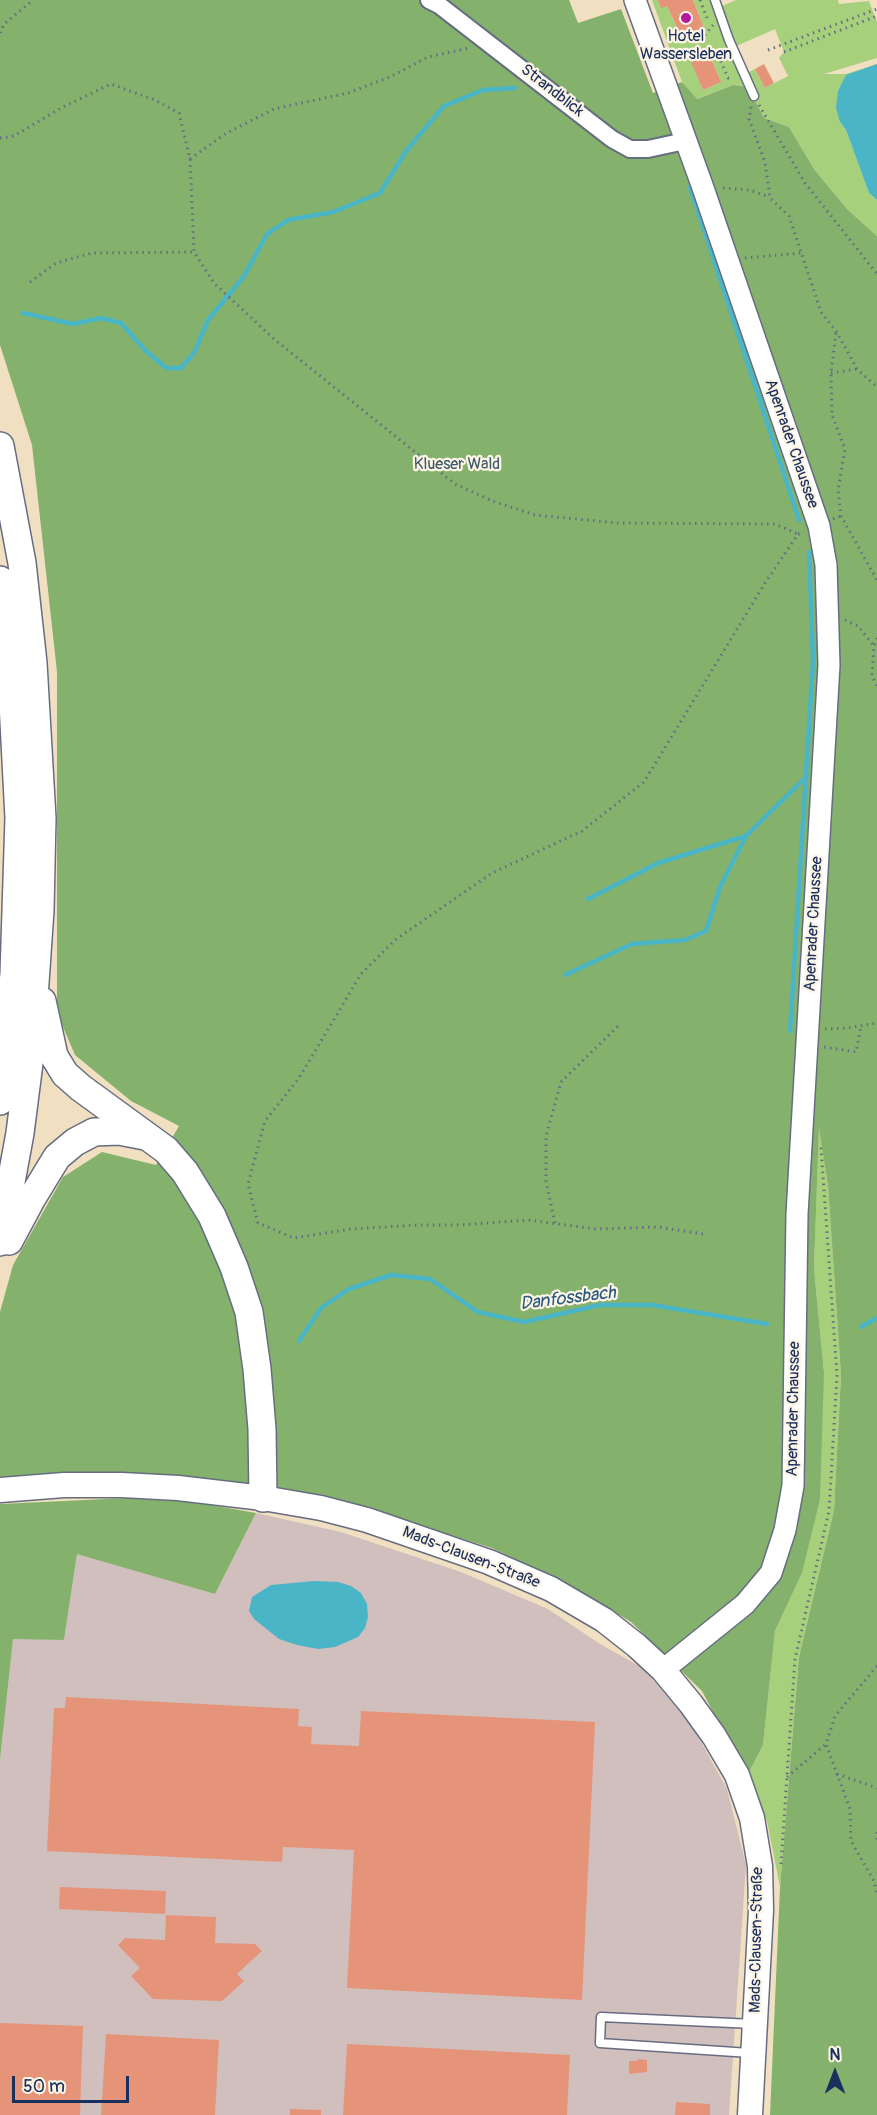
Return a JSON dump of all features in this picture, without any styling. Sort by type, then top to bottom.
[{"type":"highway","points":[[0,446],[22,563],[34,675],[42,818],[40,910],[30,1055],[20,1133],[0,1242]]},
{"type":"highway","points":[[0,580],[11,664],[19,818],[14,974],[0,1101]]},
{"type":"highway","points":[[36,977],[54,1056],[65,1074],[166,1150],[185,1172],[212,1216],[234,1267],[249,1312],[261,1419],[263,1498]]},
{"type":"highway","points":[[0,1257],[57,1158],[75,1142],[94,1132],[119,1131],[149,1137]]},
{"type":"main road","name":"Mads-Clausen-Straße","points":[[0,1490],[64,1485],[178,1488],[263,1498],[321,1508],[367,1520],[489,1562],[551,1589],[604,1620],[637,1646],[663,1670],[714,1736],[736,1775],[752,1818],[760,1866],[761,1910],[750,2115]]},
{"type":"street","name":"Strandblick","points":[[429,0],[439,4],[612,139],[630,149],[686,144]]},
{"type":"street","name":"Apenrader Chaussee","points":[[635,0],[702,185],[819,526],[826,565],[829,665],[798,1214],[793,1486],[785,1530],[771,1573],[759,1589],[718,1627],[663,1670]]},
{"type":"lane","points":[[715,0],[729,40],[754,96]]},
{"type":"lane","points":[[754,2054],[600,2043],[601,2017],[755,2024]]},
{"type":"path","points":[[0,33],[4,24],[33,0]]},
{"type":"path","points":[[700,0],[710,26]]},
{"type":"path","points":[[768,50],[877,9]]},
{"type":"path","points":[[784,52],[877,16]]},
{"type":"path","points":[[701,40],[710,26],[722,20]]},
{"type":"path","points":[[190,159],[225,134],[274,109],[348,93],[390,77],[428,57],[491,44]]},
{"type":"path","points":[[0,138],[14,136],[61,108],[111,84],[155,100],[179,113],[190,159],[194,252],[214,283],[273,339],[455,484],[495,502],[535,515],[618,523],[775,524],[798,534],[765,583],[644,782],[582,831],[492,873],[395,940],[361,974],[300,1078],[265,1121],[248,1184],[258,1222],[294,1238],[351,1229],[528,1220],[596,1229],[658,1227],[703,1234]]},
{"type":"path","points":[[754,96],[749,119],[765,162],[770,198]]},
{"type":"path","points":[[754,96],[805,183],[877,274]]},
{"type":"path","points":[[718,187],[750,190],[770,198],[789,216],[821,312],[836,332],[857,369],[877,387]]},
{"type":"path","points":[[30,282],[56,263],[92,253],[194,252]]},
{"type":"path","points":[[743,258],[802,253]]},
{"type":"path","points":[[836,332],[831,373],[832,416],[845,449],[838,490],[842,516],[877,580]]},
{"type":"path","points":[[831,373],[857,369]]},
{"type":"path","points":[[841,618],[858,626],[874,646]]},
{"type":"path","points":[[877,638],[874,646],[872,676],[877,686]]},
{"type":"path","points":[[807,1031],[877,1023]]},
{"type":"path","points":[[555,1223],[546,1181],[546,1136],[561,1082],[618,1026]]},
{"type":"path","points":[[823,1047],[856,1052],[861,1026]]},
{"type":"path","points":[[787,1777],[826,1744],[835,1716],[877,1666]]},
{"type":"path","points":[[826,1744],[850,1809],[850,1841],[874,1881],[877,1895]]},
{"type":"path","points":[[837,1774],[877,1788]]},
{"type":"path","points":[[877,1832],[877,1840]]},
{"type":"path","points":[[874,1881],[877,1875]]},
{"type":"shaded area","points":[[256,1513],[341,1532],[461,1572],[548,1609],[600,1644],[641,1667],[685,1713],[727,1789],[746,1865],[729,2115],[0,2115],[0,1760],[13,1638],[64,1640],[77,1553],[215,1594]]},
{"type":"green space","name":"Klueser Wald","points":[[0,0],[569,0],[578,23],[621,9],[653,93],[682,82],[697,99],[733,85],[748,87],[764,118],[789,127],[814,169],[847,209],[877,236],[877,2115],[770,2115],[780,1887],[799,1657],[834,1510],[841,1375],[828,1186],[819,1127],[814,1269],[824,1372],[820,1499],[802,1573],[775,1631],[763,1745],[747,1776],[702,1691],[631,1622],[566,1583],[492,1548],[346,1502],[194,1478],[0,1479],[0,1312],[13,1265],[63,1177],[102,1152],[156,1165],[179,1126],[131,1101],[75,1055],[57,1013],[57,672],[32,445],[0,345]]},
{"type":"green space","points":[[652,0],[658,0],[667,6],[682,38],[704,28],[693,0],[719,0],[722,6],[736,0],[838,0],[839,4],[869,1],[877,22],[877,58],[824,74],[846,74],[877,64],[840,122],[846,130],[869,193],[877,200],[877,236],[847,209],[814,169],[789,127],[764,118],[748,87],[733,85],[696,99],[682,82]],"holes":[[[775,29],[784,52],[779,58],[788,76],[765,88],[755,69],[743,75],[732,48]],[[709,54],[721,82],[703,90],[692,62]]]},
{"type":"green space","points":[[819,1122],[828,1186],[841,1375],[834,1510],[799,1657],[780,1887],[767,1821],[747,1776],[763,1745],[775,1631],[802,1573],[824,1372],[814,1269]]},
{"type":"green space","points":[[128,1498],[194,1502],[256,1513],[215,1594],[77,1554],[64,1640],[13,1639],[0,1760],[0,1504]]},
{"type":"water","points":[[877,64],[877,200],[869,193],[836,108],[838,91],[846,75]]},
{"type":"water","points":[[314,1581],[338,1582],[351,1586],[361,1593],[367,1604],[368,1617],[365,1628],[358,1637],[335,1647],[318,1649],[297,1645],[279,1639],[254,1619],[249,1611],[252,1597],[271,1585]]},
{"type":"building","name":"Hotel Wassersleben","points":[[658,0],[693,0],[704,28],[682,38],[667,6],[661,8]]},
{"type":"building","points":[[709,54],[721,82],[703,90],[691,62]]},
{"type":"building","points":[[764,64],[774,83],[765,88],[755,69]]},
{"type":"building","points":[[66,1697],[299,1709],[298,1726],[312,1727],[311,1744],[359,1746],[361,1711],[595,1722],[582,2000],[347,1988],[354,1850],[283,1847],[282,1862],[47,1851],[54,1708],[65,1708]]},
{"type":"building","points":[[60,1887],[166,1891],[165,1914],[59,1909]]},
{"type":"building","points":[[166,1915],[216,1917],[215,1943],[255,1944],[262,1951],[237,1974],[244,1981],[222,2001],[153,1999],[131,1976],[140,1968],[118,1945],[125,1938],[165,1940]]},
{"type":"building","points":[[0,2023],[83,2026],[80,2115],[0,2115]]},
{"type":"building","points":[[106,2034],[219,2040],[215,2115],[101,2115]]},
{"type":"building","points":[[347,2044],[570,2055],[567,2115],[343,2115]]},
{"type":"building","points":[[637,2059],[647,2060],[647,2072],[629,2074],[629,2061],[637,2061]]},
{"type":"building","points":[[676,2102],[710,2104],[710,2115],[675,2115]]},
{"type":"building","points":[[290,2109],[321,2110],[321,2115],[290,2115]]},
{"type":"waterway","points":[[23,313],[73,324],[101,318],[121,323],[145,350],[166,368],[181,368],[194,353],[208,320],[244,276],[267,234],[288,220],[333,212],[380,193],[406,151],[444,106],[483,90],[515,88]]},
{"type":"waterway","points":[[690,187],[799,520]]},
{"type":"waterway","points":[[790,1031],[813,661],[809,552]]},
{"type":"waterway","points":[[565,975],[632,944],[685,940],[706,931],[720,887],[746,836],[807,776]]},
{"type":"waterway","points":[[588,899],[658,863],[746,836]]},
{"type":"waterway","name":"Danfossbach","points":[[299,1341],[321,1308],[349,1289],[391,1275],[430,1279],[478,1312],[524,1322],[600,1305],[652,1305],[767,1324]]},
{"type":"waterway","name":"Danfossbach","points":[[861,1327],[877,1318]]},
{"type":"place","name":"Hotel Wassersleben","points":[[686,18]]}]
